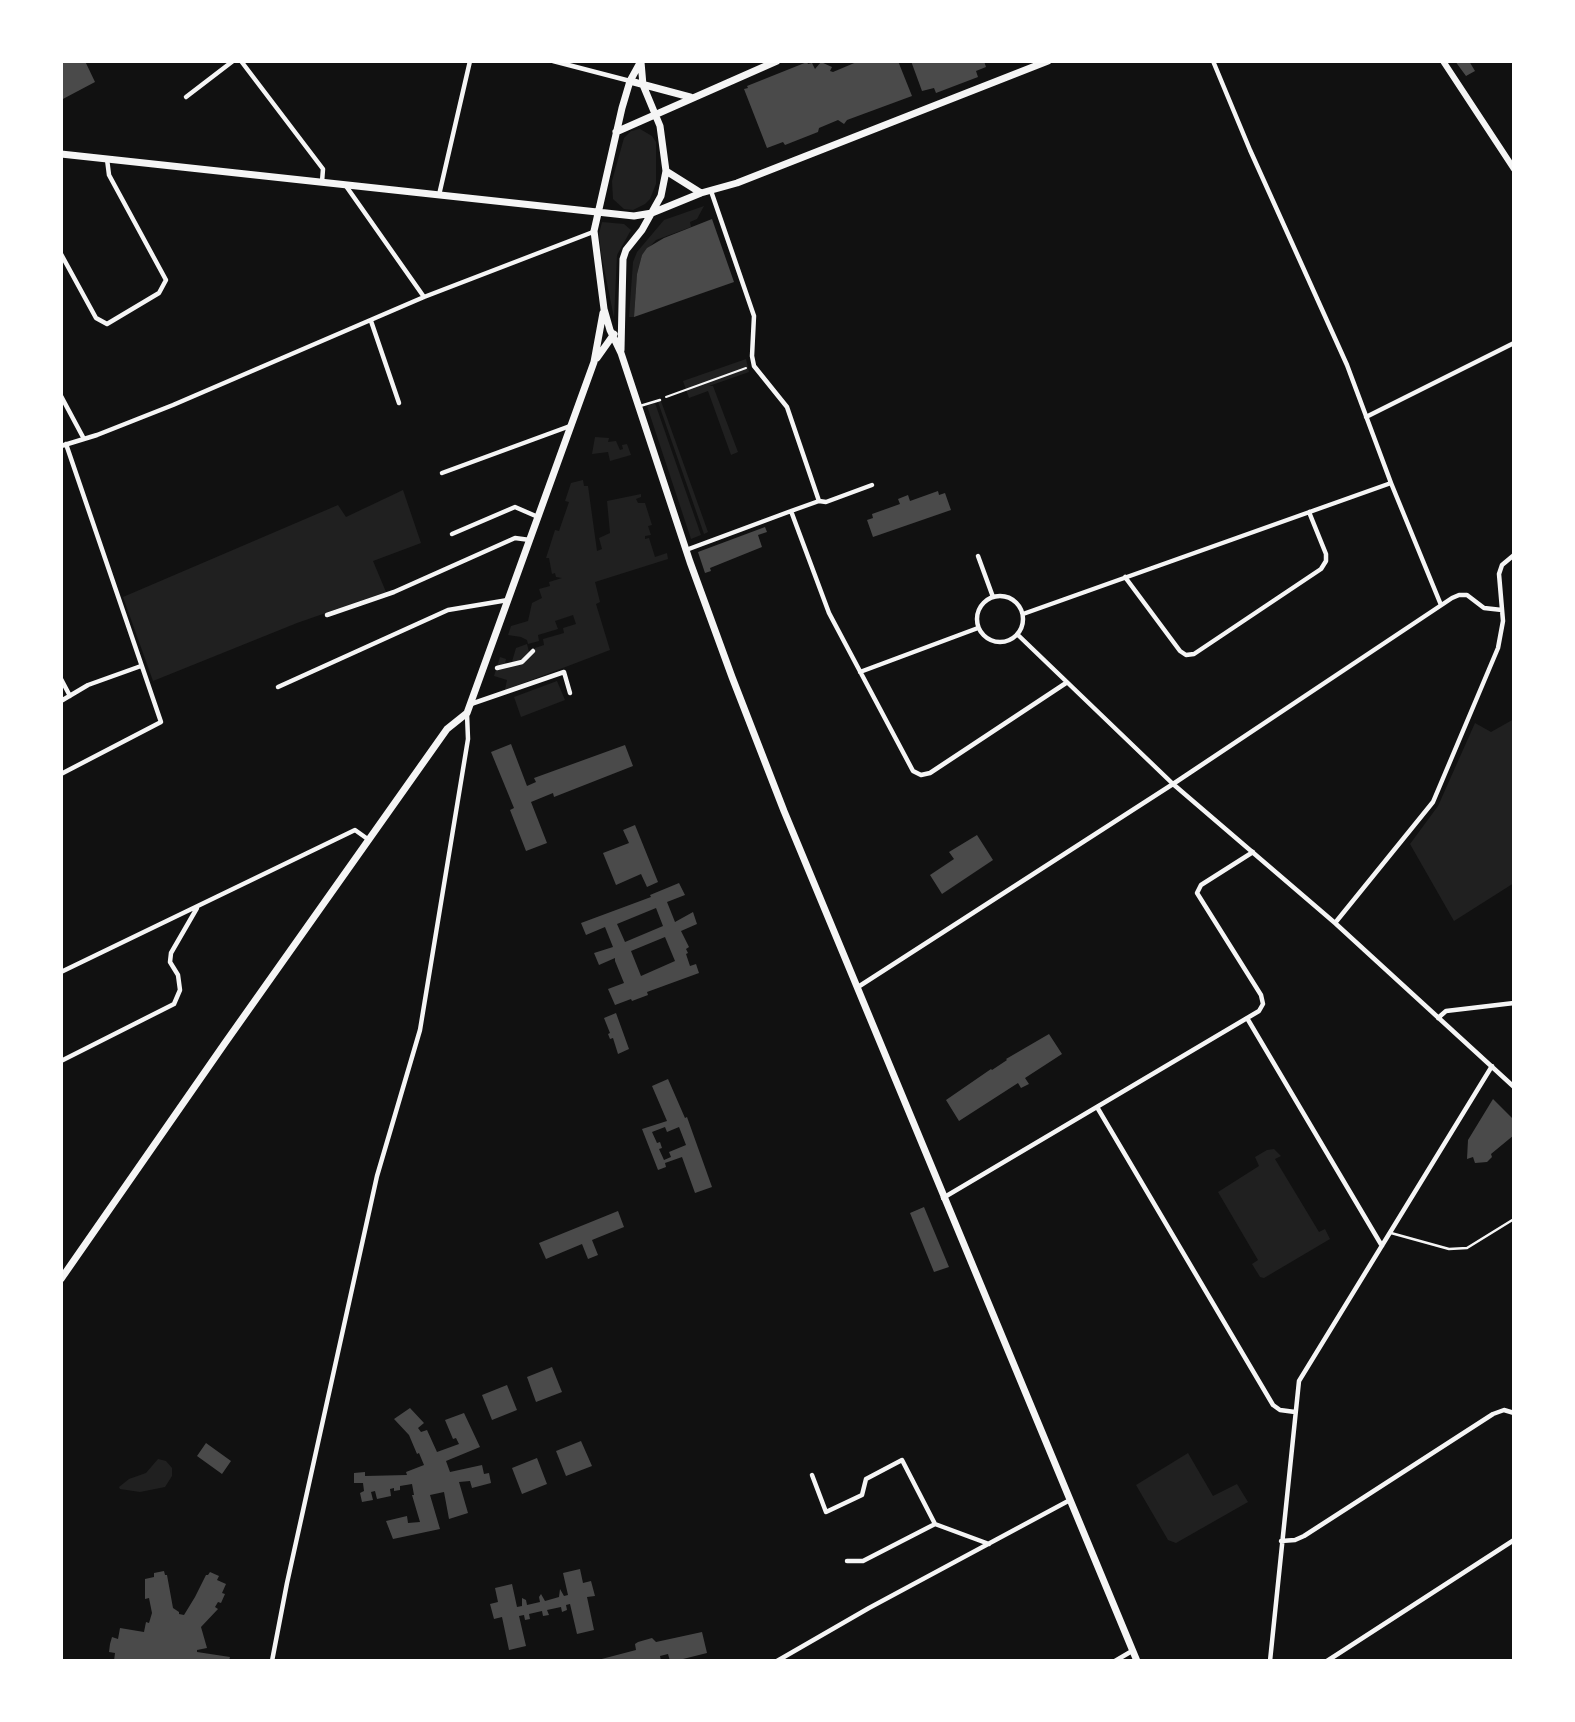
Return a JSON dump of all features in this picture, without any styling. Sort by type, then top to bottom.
[{"type":"main road","points":[[641,61],[630,81],[596,213],[594,231],[604,309],[611,333],[621,353],[743,707],[856,988],[1137,1661]]},
{"type":"main road","points":[[621,353],[620,324],[626,250],[652,213],[660,197],[666,171],[660,126],[643,85],[641,61]]},
{"type":"main road","points":[[616,132],[776,61]]},
{"type":"main road","points":[[61,154],[634,216],[652,213],[701,193],[737,183],[1048,61]]},
{"type":"main road","points":[[630,81],[691,97]]},
{"type":"main road","points":[[640,120],[660,126]]},
{"type":"main road","points":[[666,171],[701,193]]},
{"type":"main road","points":[[61,1279],[447,729],[467,713],[594,362],[604,309]]},
{"type":"main road","points":[[594,362],[611,333],[620,324]]},
{"type":"street","points":[[186,97],[233,61]]},
{"type":"street","points":[[241,61],[323,169],[323,183]]},
{"type":"street","points":[[439,195],[470,61]]},
{"type":"street","points":[[553,61],[630,81]]},
{"type":"street","points":[[1213,61],[1347,365],[1441,605]]},
{"type":"street","points":[[1443,61],[1514,169]]},
{"type":"street","points":[[61,254],[96,318],[107,324],[159,293],[166,280],[109,176],[107,159]]},
{"type":"street","points":[[346,185],[424,297]]},
{"type":"street","points":[[711,190],[754,316],[754,366],[787,407],[819,501]]},
{"type":"street","points":[[61,774],[161,722],[63,445],[173,405],[424,297],[594,231]]},
{"type":"street","points":[[371,321],[399,403]]},
{"type":"street","points":[[1366,417],[1514,343]]},
{"type":"street","points":[[61,396],[84,439]]},
{"type":"street","points":[[442,473],[571,426]]},
{"type":"street","points":[[1023,614],[1391,483]]},
{"type":"street","points":[[687,550],[819,501],[826,502],[872,485]]},
{"type":"street","points":[[452,534],[515,508],[538,517]]},
{"type":"street","points":[[791,511],[828,614],[913,771],[921,775],[930,773],[1066,682]]},
{"type":"street","points":[[1125,577],[1180,652],[1186,655],[1194,654],[1321,569],[1326,561],[1325,554],[1309,512]]},
{"type":"street","points":[[327,615],[394,592],[515,538],[530,540]]},
{"type":"street","points":[[1335,923],[1433,802],[1498,648],[1502,632],[1499,574],[1502,565],[1514,555]]},
{"type":"street","points":[[978,556],[993,597]]},
{"type":"street","points":[[856,988],[1173,784],[1459,594],[1466,595],[1483,608],[1502,610]]},
{"type":"street","points":[[1001,596],[1015,601],[1023,614],[1024,621],[1018,635],[1012,640],[996,642],[982,635],[978,628],[979,610],[993,597],[1001,596]]},
{"type":"street","points":[[278,687],[448,610],[508,600]]},
{"type":"street","points":[[860,672],[978,628]]},
{"type":"street","points":[[1018,635],[1173,784],[1335,923],[1514,1087]]},
{"type":"street","points":[[497,668],[522,662],[533,651]]},
{"type":"street","points":[[61,701],[88,685],[141,666]]},
{"type":"street","points":[[470,704],[564,672],[570,693]]},
{"type":"street","points":[[61,679],[71,696]]},
{"type":"street","points":[[272,1661],[286,1583],[377,1176],[420,1030],[468,739],[467,713]]},
{"type":"street","points":[[61,972],[355,830],[369,840]]},
{"type":"street","points":[[943,1198],[1262,1007],[1261,995],[1197,893],[1201,885],[1253,852]]},
{"type":"street","points":[[61,1061],[174,1004],[180,990],[177,975],[170,962],[171,953],[197,907]]},
{"type":"street","points":[[1438,1018],[1446,1011],[1514,1003]]},
{"type":"street","points":[[1247,1018],[1382,1246]]},
{"type":"street","points":[[1270,1661],[1299,1381],[1492,1066]]},
{"type":"street","points":[[1097,1107],[1273,1405],[1294,1412]]},
{"type":"street","points":[[1281,1541],[1304,1536],[1493,1413],[1504,1410],[1514,1413]]},
{"type":"street","points":[[812,1475],[827,1512],[862,1495],[866,1479],[902,1460],[935,1524],[989,1544]]},
{"type":"street","points":[[777,1661],[869,1608],[1070,1500]]},
{"type":"street","points":[[848,1561],[863,1561],[935,1524]]},
{"type":"street","points":[[1327,1661],[1514,1540]]},
{"type":"street","points":[[1115,1661],[1133,1651]]},
{"type":"lane","points":[[639,407],[660,400]]},
{"type":"lane","points":[[1389,1233],[1449,1249],[1467,1248],[1514,1219]]},
{"type":"path","points":[[660,400],[754,366]]},
{"type":"shaded area","points":[[640,129],[652,136],[656,142],[656,184],[645,204],[633,210],[624,209],[613,199],[612,181],[624,138],[631,131]]},
{"type":"shaded area","points":[[704,206],[697,219],[690,222],[691,227],[656,240],[642,255],[637,274],[634,317],[629,317],[633,262],[637,252],[664,220]]},
{"type":"shaded area","points":[[602,222],[624,224],[631,230],[617,255],[614,318],[601,253],[599,234]]},
{"type":"shaded area","points":[[746,359],[749,372],[709,386],[713,386],[738,452],[731,455],[708,391],[689,398],[683,381]]},
{"type":"shaded area","points":[[661,401],[708,532],[704,534],[658,402]]},
{"type":"shaded area","points":[[655,403],[701,535],[691,539],[647,406]]},
{"type":"shaded area","points":[[595,437],[609,438],[608,442],[616,441],[620,450],[623,449],[622,445],[627,444],[631,455],[610,461],[608,452],[592,454]]},
{"type":"shaded area","points":[[583,480],[584,486],[588,486],[597,551],[602,549],[599,538],[610,533],[607,501],[641,494],[641,497],[636,499],[638,503],[645,503],[652,525],[648,526],[651,535],[645,536],[645,539],[649,538],[655,557],[667,553],[668,559],[595,582],[600,602],[596,604],[610,650],[505,690],[507,680],[494,676],[500,657],[511,665],[516,648],[527,644],[529,652],[535,650],[544,645],[543,639],[564,633],[563,628],[576,624],[573,615],[555,621],[558,629],[538,635],[539,641],[528,644],[527,640],[521,637],[508,635],[511,626],[528,621],[532,603],[542,598],[539,589],[562,578],[552,574],[549,558],[546,558],[555,530],[559,531],[569,502],[565,501],[571,483]]},
{"type":"shaded area","points":[[403,490],[421,543],[373,561],[386,592],[297,623],[153,681],[123,597],[338,505],[346,517]]},
{"type":"shaded area","points":[[557,681],[565,700],[521,717],[514,697]]},
{"type":"shaded area","points":[[1514,719],[1514,883],[1454,921],[1410,844],[1438,806],[1475,723],[1491,732]]},
{"type":"shaded area","points":[[1274,1149],[1281,1156],[1275,1159],[1319,1232],[1325,1229],[1330,1239],[1264,1278],[1260,1277],[1252,1264],[1258,1260],[1218,1192],[1259,1166],[1255,1157]]},
{"type":"shaded area","points":[[1188,1453],[1213,1496],[1237,1484],[1248,1502],[1176,1543],[1168,1540],[1136,1485]]},
{"type":"shaded area","points":[[158,1459],[166,1461],[172,1468],[172,1476],[165,1487],[140,1492],[120,1489],[129,1479],[146,1473]]},
{"type":"building","points":[[61,61],[85,61],[95,82],[61,100]]},
{"type":"building","points":[[859,61],[898,61],[912,96],[847,120],[844,124],[838,120],[819,128],[818,132],[785,145],[783,142],[767,148],[744,89],[748,88],[747,86],[807,62],[812,63],[815,69],[821,62],[832,67],[830,71],[833,72]]},
{"type":"building","points":[[911,61],[984,61],[986,67],[976,71],[978,77],[936,93],[934,88],[922,91]]},
{"type":"building","points":[[1455,61],[1469,61],[1475,71],[1466,76]]},
{"type":"building","points":[[712,219],[734,282],[634,317],[637,274],[642,255],[647,248],[664,238]]},
{"type":"building","points":[[938,491],[939,495],[945,493],[951,510],[873,537],[867,520],[873,518],[872,514],[900,504],[898,499],[908,495],[910,501]]},
{"type":"building","points":[[765,527],[767,532],[758,535],[762,547],[710,568],[711,571],[705,573],[698,552]]},
{"type":"building","points":[[511,744],[527,786],[536,782],[534,778],[625,745],[633,766],[554,797],[553,793],[531,802],[547,843],[526,851],[510,810],[514,808],[491,752]]},
{"type":"building","points":[[635,825],[658,882],[647,887],[641,874],[616,885],[603,853],[629,843],[623,830]]},
{"type":"building","points":[[977,835],[993,860],[942,894],[930,875],[954,859],[949,852]]},
{"type":"building","points":[[679,883],[685,895],[667,902],[675,922],[693,912],[697,924],[681,931],[689,947],[686,954],[690,966],[696,964],[699,973],[647,992],[648,995],[615,1005],[608,989],[624,983],[615,958],[599,965],[594,953],[613,947],[605,927],[586,935],[581,923],[651,897],[650,895]],"holes":[[[656,908],[663,926],[625,942],[617,924]],[[665,937],[675,961],[641,976],[631,951]]]},
{"type":"building","points":[[616,1013],[629,1049],[618,1054],[604,1018]]},
{"type":"building","points":[[1049,1034],[1062,1054],[1025,1078],[1029,1084],[1021,1088],[1018,1083],[959,1121],[946,1100],[1006,1059]]},
{"type":"building","points":[[668,1079],[685,1118],[687,1117],[712,1187],[695,1193],[682,1157],[665,1163],[666,1167],[658,1170],[642,1129],[667,1121],[652,1086]],"holes":[[[665,1127],[667,1132],[679,1127],[686,1145],[669,1152],[671,1157],[664,1160],[659,1149],[662,1148],[660,1142],[657,1143],[652,1132]]]},
{"type":"building","points":[[1493,1099],[1514,1120],[1514,1135],[1491,1154],[1492,1157],[1487,1162],[1475,1163],[1473,1157],[1467,1159],[1468,1140]]},
{"type":"building","points":[[924,1207],[949,1267],[934,1272],[910,1213]]},
{"type":"building","points":[[618,1211],[624,1227],[592,1240],[598,1255],[588,1259],[582,1244],[546,1259],[539,1243]]},
{"type":"building","points":[[552,1367],[562,1392],[536,1402],[527,1377]]},
{"type":"building","points":[[507,1385],[517,1410],[492,1420],[482,1395]]},
{"type":"building","points":[[410,1408],[424,1423],[418,1428],[421,1432],[427,1430],[437,1452],[459,1444],[456,1438],[453,1439],[445,1420],[464,1413],[480,1447],[446,1461],[450,1472],[482,1465],[484,1474],[489,1473],[491,1483],[472,1488],[470,1481],[459,1482],[468,1513],[449,1519],[444,1492],[430,1495],[440,1529],[393,1539],[386,1521],[407,1516],[408,1523],[420,1522],[412,1495],[412,1484],[400,1486],[400,1490],[390,1489],[391,1496],[377,1499],[375,1491],[371,1492],[373,1500],[362,1502],[360,1493],[364,1491],[363,1483],[354,1483],[354,1473],[365,1472],[365,1476],[407,1475],[406,1472],[424,1465],[409,1435],[394,1419]]},
{"type":"building","points":[[581,1441],[592,1466],[566,1476],[556,1451]]},
{"type":"building","points":[[206,1443],[231,1461],[222,1474],[197,1456]]},
{"type":"building","points":[[537,1458],[547,1484],[522,1494],[512,1468]]},
{"type":"building","points":[[580,1569],[583,1583],[591,1581],[595,1596],[587,1597],[594,1630],[577,1634],[570,1604],[566,1605],[567,1610],[562,1612],[561,1607],[547,1610],[549,1615],[543,1616],[542,1611],[529,1614],[530,1619],[525,1620],[524,1615],[519,1616],[526,1646],[509,1650],[502,1617],[494,1619],[490,1604],[498,1602],[495,1588],[512,1584],[517,1607],[522,1606],[522,1598],[527,1605],[540,1602],[541,1594],[545,1601],[559,1597],[560,1589],[564,1596],[568,1595],[563,1573]]},
{"type":"building","points":[[164,1571],[173,1608],[179,1614],[184,1615],[210,1572],[219,1576],[217,1580],[226,1584],[221,1603],[218,1602],[215,1607],[218,1609],[201,1627],[207,1648],[197,1652],[230,1657],[229,1661],[114,1661],[115,1653],[109,1652],[112,1637],[118,1639],[120,1628],[144,1632],[152,1613],[149,1598],[145,1599],[145,1579]]},
{"type":"building","points":[[702,1632],[707,1653],[675,1661],[670,1661],[668,1654],[660,1656],[661,1661],[594,1661],[636,1650],[635,1644],[652,1638],[656,1642]]}]
